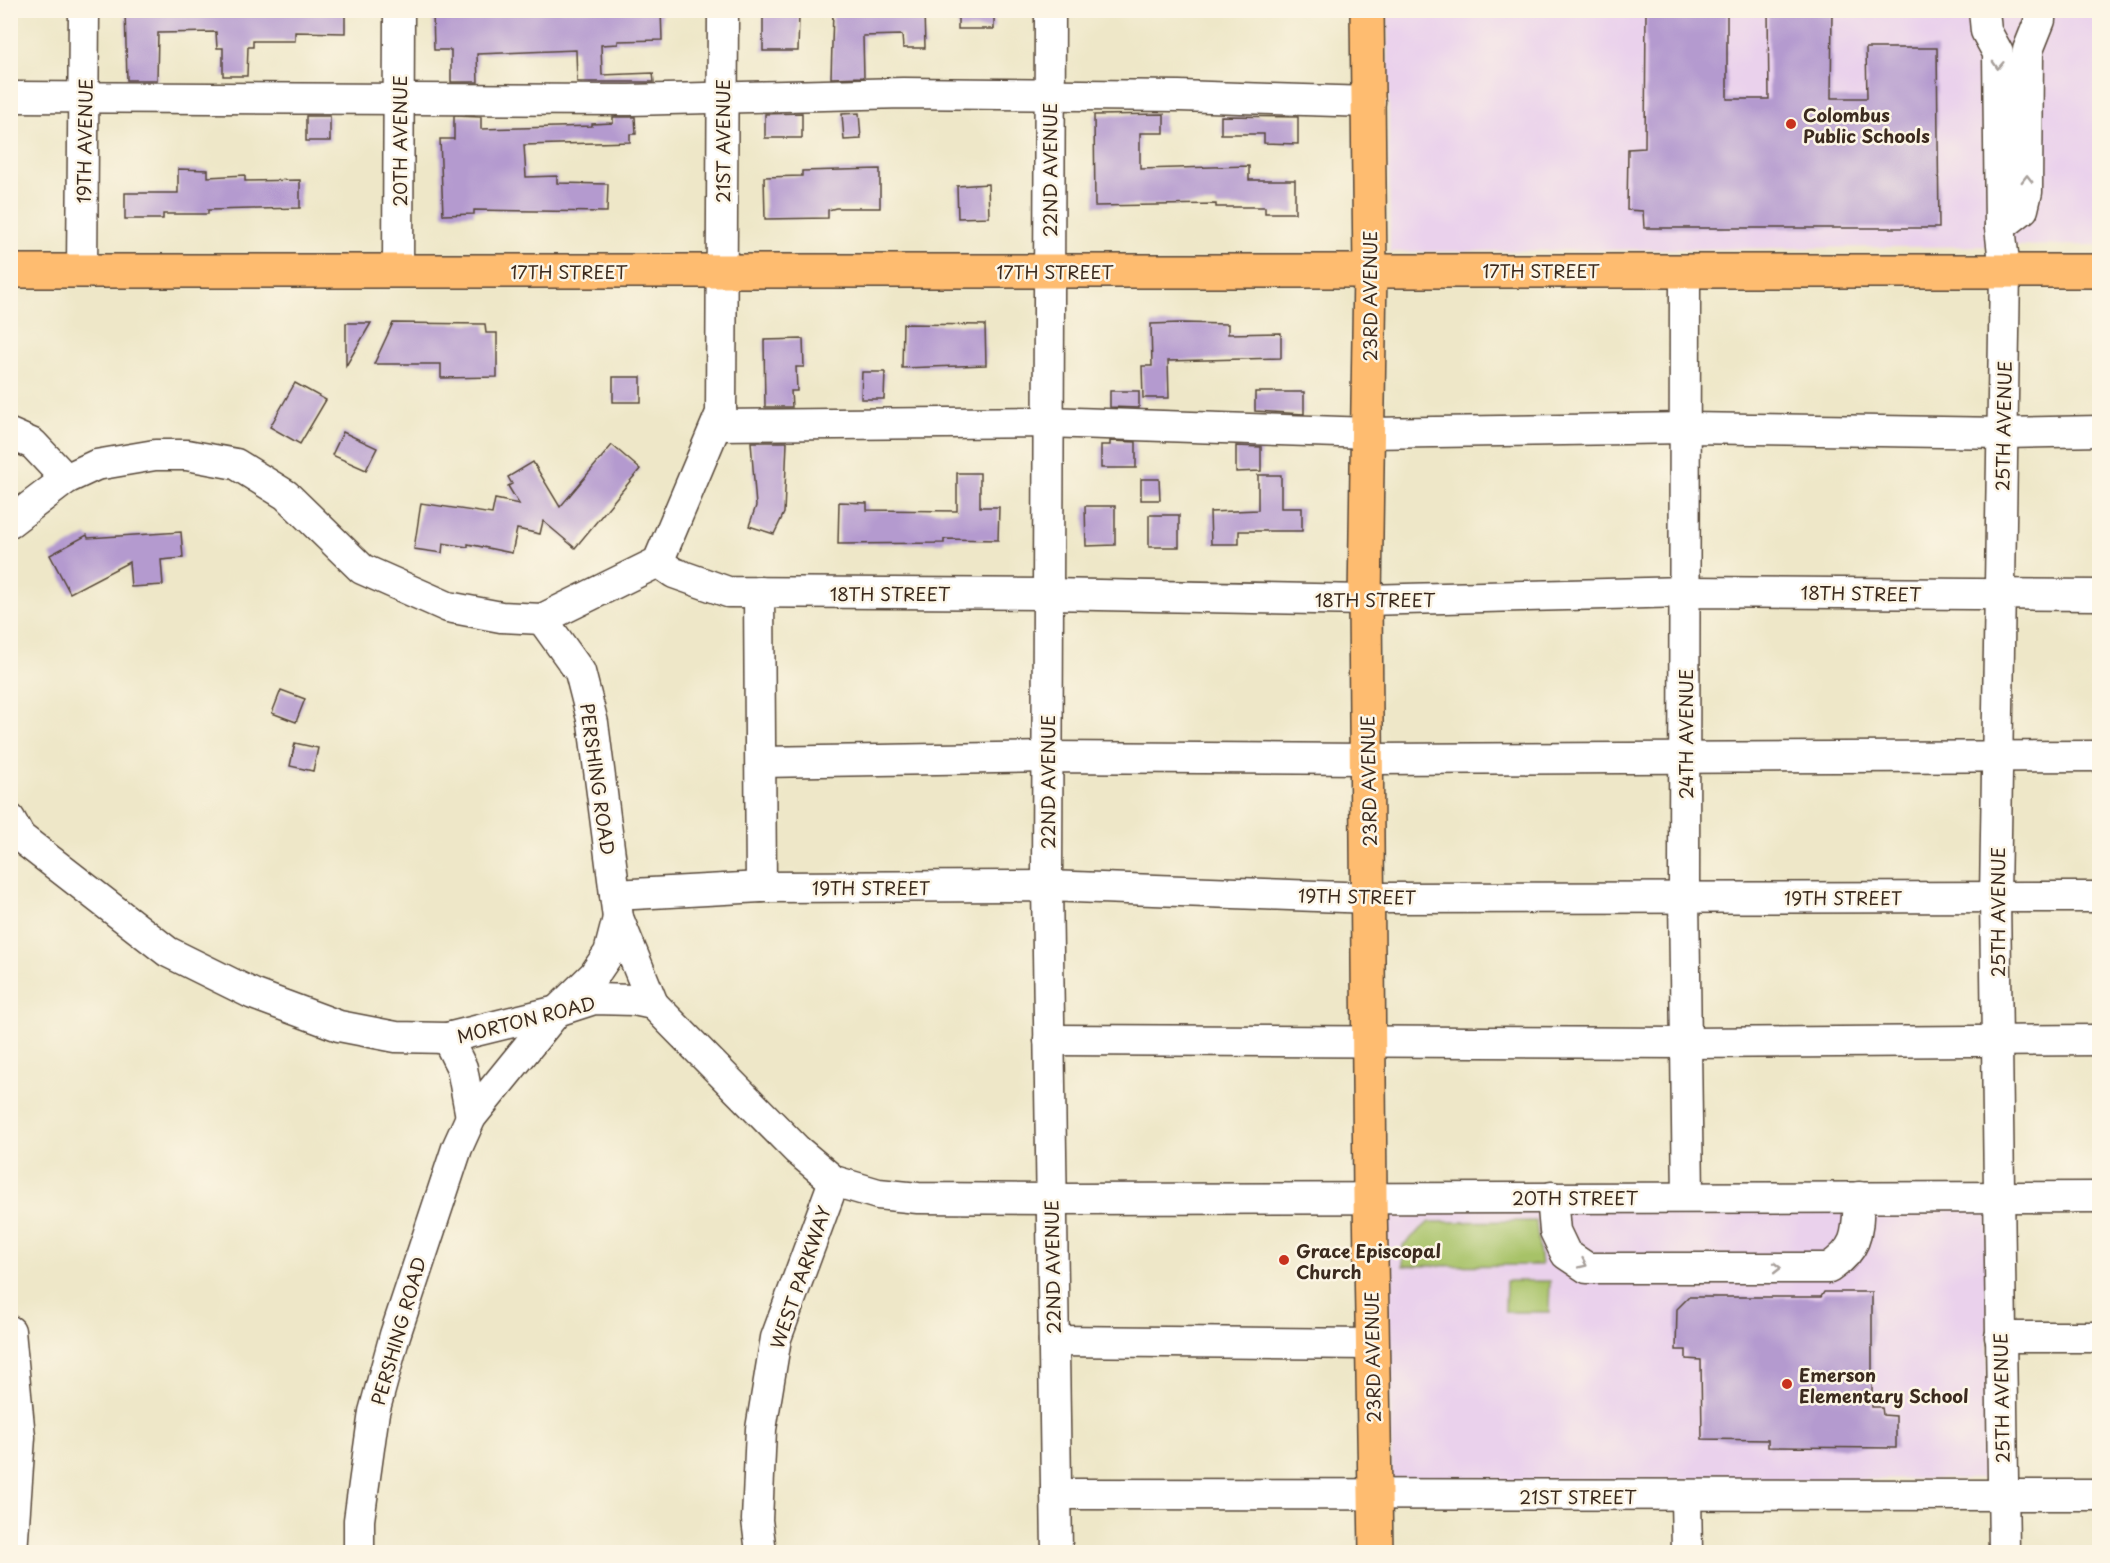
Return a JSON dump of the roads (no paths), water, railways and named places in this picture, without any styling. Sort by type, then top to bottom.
[{"type":"main road","name":"23RD AVENUE","points":[[1367,10],[1370,102],[1370,270],[1365,600],[1370,898],[1370,1198],[1376,1552]]},
{"type":"main road","name":"17TH STREET","points":[[10,271],[2100,271]]},
{"type":"street","name":"19TH AVENUE","points":[[82,271],[84,10]]},
{"type":"street","name":"20TH AVENUE","points":[[398,271],[399,10]]},
{"type":"street","name":"21ST AVENUE","points":[[722,271],[723,10]]},
{"type":"street","name":"22ND AVENUE","points":[[1050,10],[1047,886],[1057,1552]]},
{"type":"street","name":"25TH AVENUE","points":[[1984,10],[1986,31],[1998,53],[2001,227],[2005,271],[1995,898],[2004,1552]]},
{"type":"street","points":[[2001,227],[2023,209],[2027,192],[2028,50],[2040,20],[2040,10]]},
{"type":"street","points":[[10,97],[399,97],[629,100],[903,93],[1370,102]]},
{"type":"street","points":[[10,522],[66,479],[96,465],[155,455],[187,455],[236,464],[286,495],[362,569],[447,607],[501,617],[542,619],[658,562],[721,413],[722,271]]},
{"type":"street","name":"24TH AVENUE","points":[[1685,271],[1687,428],[1684,897],[1688,1197]]},
{"type":"street","points":[[717,424],[1047,422],[1369,433],[1687,428],[2004,433],[2100,431]]},
{"type":"street","points":[[10,434],[33,444],[66,479]]},
{"type":"street","name":"18TH STREET","points":[[658,562],[674,573],[728,592],[1047,594],[1365,600],[1686,592],[2100,595]]},
{"type":"street","points":[[759,592],[761,887]]},
{"type":"street","name":"PERSHING ROAD","points":[[542,619],[580,672],[593,723],[616,906],[652,1004]]},
{"type":"street","points":[[761,762],[1047,757],[1684,759],[1997,754],[2100,756]]},
{"type":"street","name":"MORTON ROAD","points":[[14,833],[168,952],[253,994],[339,1026],[396,1036],[447,1038],[557,1011],[594,999],[634,1000],[652,1004]]},
{"type":"street","name":"19TH STREET","points":[[616,906],[761,887],[1047,886],[1370,898],[2100,897]]},
{"type":"street","name":"PERSHING ROAD","points":[[359,1552],[359,1520],[374,1412],[395,1335],[429,1228],[471,1117],[557,1011],[594,975],[609,953],[616,906]]},
{"type":"street","points":[[652,1004],[797,1150],[834,1181],[878,1194],[918,1198],[1050,1199]]},
{"type":"street","points":[[447,1038],[462,1068],[471,1117]]},
{"type":"street","points":[[1049,1040],[1370,1043],[2100,1040]]},
{"type":"street","name":"WEST PARKWAY","points":[[761,1552],[757,1520],[761,1429],[776,1338],[834,1181]]},
{"type":"street","points":[[1552,1197],[1555,1231],[1566,1254],[1587,1268],[1829,1268],[1847,1256],[1857,1239],[1859,1197]]},
{"type":"street","name":"20TH STREET","points":[[1050,1199],[2100,1197]]},
{"type":"street","points":[[10,1331],[15,1441],[12,1552]]},
{"type":"street","points":[[2000,1337],[2100,1337]]},
{"type":"street","points":[[1054,1341],[1372,1344]]},
{"type":"street","name":"21ST STREET","points":[[1056,1494],[1686,1497],[2100,1495]]},
{"type":"street","points":[[1686,1497],[1687,1552]]},
{"type":"place","name":"Colombus Public Schools","points":[[1791,124]]},
{"type":"place","name":"Grace Episcopal Church","points":[[1284,1260]]},
{"type":"place","name":"Emerson Elementary School","points":[[1787,1384]]}]
